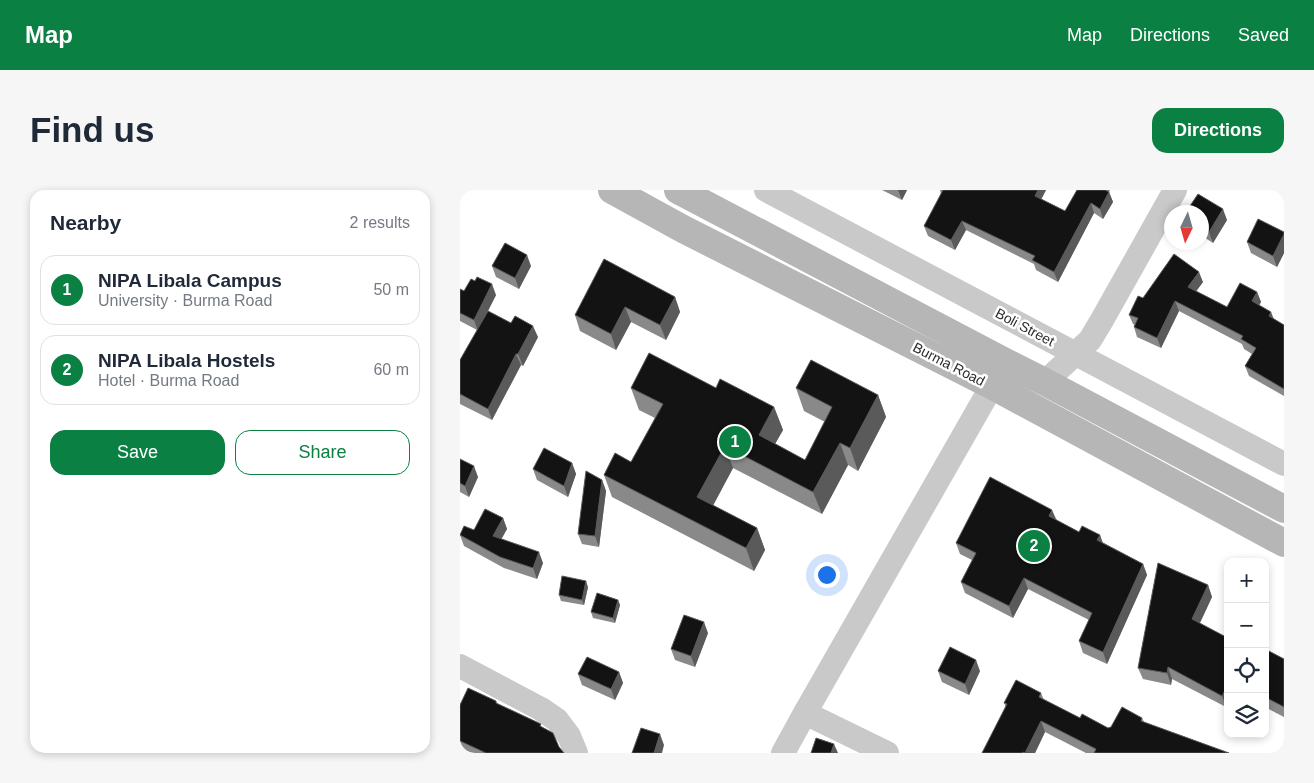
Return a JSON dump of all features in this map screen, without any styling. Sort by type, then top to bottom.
[{"type":"main road","name":"Burma Road","points":[[612,190],[683,229],[999,374],[1046,382],[1284,510]]},
{"type":"main road","name":"Burma Road","points":[[678,190],[999,374],[1284,543]]},
{"type":"street","name":"Boli Street","points":[[766,190],[1284,464]]},
{"type":"street","points":[[1046,382],[1090,340],[1175,190]]},
{"type":"street","points":[[784,753],[999,374]]},
{"type":"street","points":[[460,666],[558,720],[569,736],[576,753]]},
{"type":"street","points":[[805,713],[887,753]]},
{"type":"building","points":[[943,190],[1038,190],[1035,196],[1065,211],[1077,190],[1105,190],[1109,192],[1100,209],[1091,203],[1054,272],[1032,260],[1035,256],[962,221],[951,240],[924,226]]},
{"type":"building","points":[[1198,194],[1223,209],[1209,232],[1209,205],[1191,205]]},
{"type":"building","points":[[1258,219],[1284,232],[1273,256],[1247,242]]},
{"type":"building","points":[[505,243],[527,255],[515,278],[492,266]]},
{"type":"building","points":[[1174,254],[1199,272],[1188,287],[1227,307],[1240,283],[1257,292],[1252,301],[1271,312],[1269,316],[1284,325],[1284,389],[1245,366],[1256,348],[1241,339],[1243,336],[1175,301],[1157,338],[1134,327],[1138,318],[1129,315],[1138,296],[1143,298]]},
{"type":"building","points":[[604,259],[675,297],[660,325],[625,307],[611,334],[575,315]]},
{"type":"building","points":[[477,277],[492,284],[474,320],[460,313],[460,289],[464,291],[471,279],[475,281]]},
{"type":"building","points":[[488,311],[511,323],[515,316],[533,326],[518,354],[516,354],[488,409],[460,394],[460,360]]},
{"type":"building","points":[[649,353],[716,388],[720,379],[774,407],[759,435],[805,460],[832,407],[796,388],[811,360],[878,395],[850,448],[840,443],[813,492],[725,446],[697,497],[757,528],[746,548],[604,475],[615,453],[631,462],[663,404],[631,388]]},
{"type":"building","points":[[544,448],[572,463],[564,486],[533,469]]},
{"type":"building","points":[[460,459],[474,466],[465,486],[460,483]]},
{"type":"building","points":[[586,471],[602,480],[595,536],[578,534]]},
{"type":"building","points":[[990,477],[1052,510],[1049,516],[1079,532],[1082,526],[1100,535],[1097,540],[1143,564],[1103,652],[1079,641],[1092,613],[1024,578],[1009,606],[961,582],[976,553],[956,543]]},
{"type":"building","points":[[485,509],[503,518],[493,536],[539,552],[533,568],[500,557],[460,535],[464,526],[474,530]]},
{"type":"building","points":[[1158,563],[1208,585],[1192,619],[1224,636],[1224,692],[1222,696],[1168,667],[1167,673],[1138,668]]},
{"type":"building","points":[[562,576],[586,581],[582,600],[559,595]]},
{"type":"building","points":[[597,593],[618,600],[613,618],[591,612]]},
{"type":"building","points":[[684,615],[704,622],[691,656],[671,649]]},
{"type":"building","points":[[950,647],[976,660],[965,684],[938,671]]},
{"type":"building","points":[[1269,651],[1284,659],[1284,707],[1269,699]]},
{"type":"building","points":[[587,657],[619,672],[611,689],[578,674]]},
{"type":"building","points":[[1016,680],[1041,693],[1039,697],[1080,718],[1082,714],[1108,728],[1111,727],[1122,707],[1142,718],[1141,721],[1229,753],[1094,753],[1096,749],[1041,721],[1025,753],[982,753],[1007,704],[1004,703]]},
{"type":"building","points":[[468,688],[541,724],[540,726],[553,733],[564,753],[486,753],[460,741],[460,705]]},
{"type":"building","points":[[641,728],[660,734],[654,753],[632,753]]},
{"type":"building","points":[[816,738],[834,744],[831,753],[811,753]]},
{"type":"place","name":"NIPA Libala Campus","points":[[735,442]]},
{"type":"place","name":"NIPA Libala Hostels","points":[[1034,546]]}]
